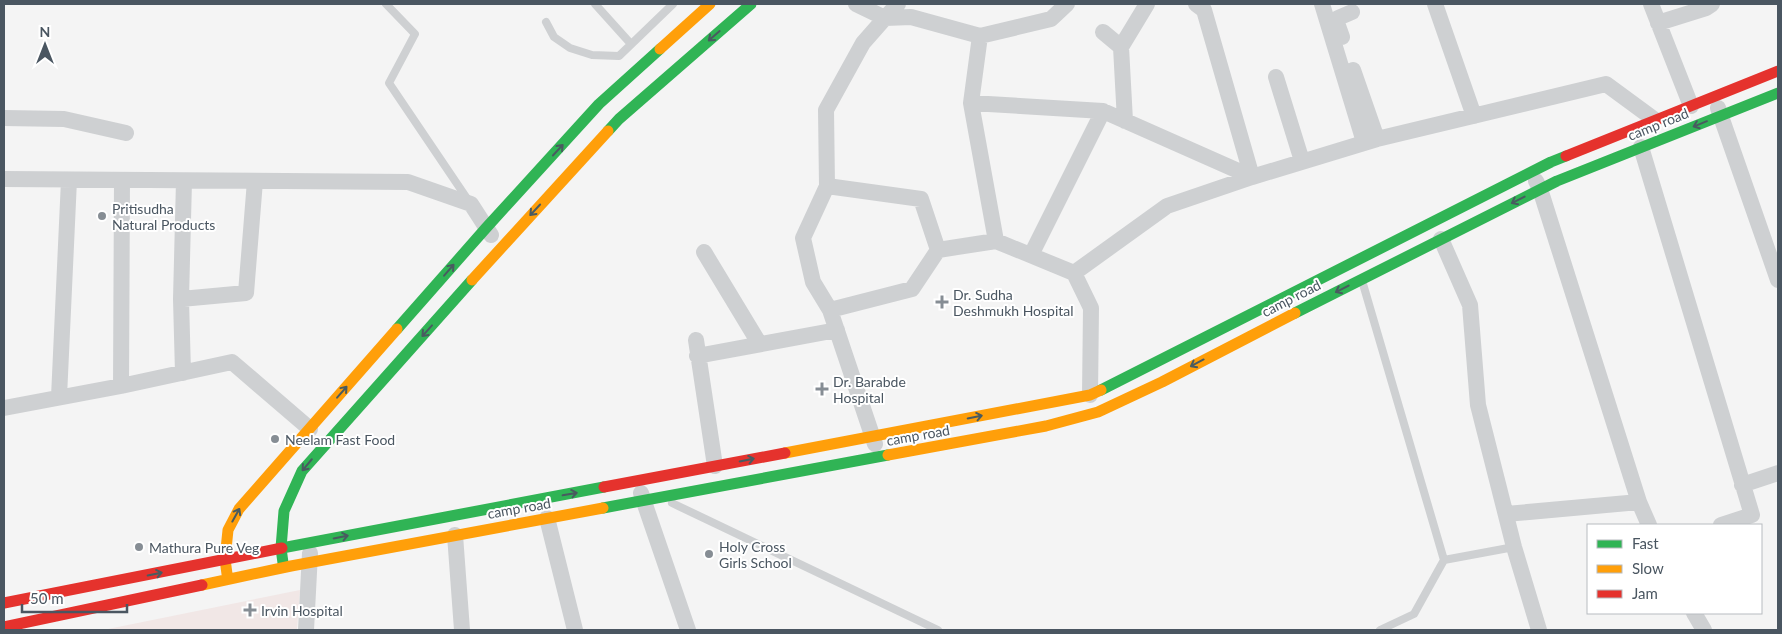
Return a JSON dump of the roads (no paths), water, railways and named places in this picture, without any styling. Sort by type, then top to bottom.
[{"type":"main road","points":[[228,579],[225,559],[228,530],[238,509],[486,228],[599,104],[710,4]]},
{"type":"main road","points":[[283,567],[280,548],[284,511],[302,471],[500,248],[618,119],[751,4]]},
{"type":"main road","name":"camp road","points":[[4,604],[280,548],[638,482],[1090,395],[1550,162],[1778,72]]},
{"type":"main road","name":"camp road","points":[[10,627],[283,567],[1046,426],[1098,412],[1162,382],[1540,189],[1778,93]]},
{"type":"main road","points":[[378,530],[381,549]]},
{"type":"main road","points":[[251,555],[254,573]]},
{"type":"main road","points":[[10,627],[22,600]]},
{"type":"street","points":[[856,4],[885,18],[911,17],[980,36],[1051,19],[1067,4]]},
{"type":"street","points":[[878,457],[874,436],[830,310],[814,282],[803,238],[827,186],[826,110],[863,43],[898,4]]},
{"type":"street","points":[[1125,121],[1121,47],[1147,4]]},
{"type":"street","points":[[1196,4],[1204,10],[1252,176]]},
{"type":"street","points":[[1322,4],[1371,140]]},
{"type":"street","points":[[1435,4],[1474,116]]},
{"type":"street","points":[[1651,4],[1690,106]]},
{"type":"street","points":[[1658,23],[1706,8],[1712,4]]},
{"type":"street","points":[[1352,12],[1338,18],[1337,23],[1371,140]]},
{"type":"street","points":[[1103,32],[1121,47]]},
{"type":"street","points":[[980,36],[971,103],[996,241]]},
{"type":"street","points":[[1276,77],[1302,162]]},
{"type":"street","points":[[1074,272],[1166,206],[1252,176],[1371,140],[1606,84],[1655,120]]},
{"type":"street","points":[[1714,97],[1778,280]]},
{"type":"street","points":[[971,103],[1103,111],[1252,176]]},
{"type":"street","points":[[1031,255],[1103,111]]},
{"type":"street","points":[[4,118],[64,119],[126,133]]},
{"type":"street","points":[[1641,147],[1752,515],[1724,524]]},
{"type":"street","points":[[1531,172],[1540,189],[1639,502],[1650,524]]},
{"type":"street","points":[[4,179],[408,182],[471,204],[500,248]]},
{"type":"street","points":[[59,396],[70,180]]},
{"type":"street","points":[[121,386],[122,180]]},
{"type":"street","points":[[182,373],[181,299],[184,181]]},
{"type":"street","points":[[181,299],[246,293],[255,181]]},
{"type":"street","points":[[827,186],[921,199],[938,250]]},
{"type":"street","points":[[1441,239],[1470,305],[1478,405],[1514,547],[1539,630]]},
{"type":"street","points":[[830,310],[912,289],[938,250],[996,241],[1074,272],[1091,308],[1090,395]]},
{"type":"street","points":[[704,252],[759,343]]},
{"type":"street","points":[[1353,262],[1362,279]]},
{"type":"street","points":[[715,466],[696,348],[759,343],[837,330]]},
{"type":"street","points":[[4,408],[59,396],[121,386],[232,362],[310,429]]},
{"type":"street","points":[[1742,485],[1778,473]]},
{"type":"street","points":[[656,478],[662,497]]},
{"type":"street","points":[[638,482],[642,501],[688,630]]},
{"type":"street","points":[[1506,514],[1639,502]]},
{"type":"street","points":[[547,518],[575,630]]},
{"type":"street","points":[[454,535],[462,630]]},
{"type":"street","points":[[306,630],[311,562],[309,543]]},
{"type":"street","points":[[1695,614],[1704,630]]},
{"type":"lane","points":[[386,4],[415,34],[389,83],[471,204]]},
{"type":"lane","points":[[595,4],[631,44]]},
{"type":"lane","points":[[546,22],[554,38],[570,48],[592,55],[618,56],[674,4]]},
{"type":"lane","points":[[1362,279],[1444,560],[1414,614],[1380,630]]},
{"type":"lane","points":[[662,497],[938,630]]},
{"type":"lane","points":[[1444,560],[1514,547]]},
{"type":"place","name":"Pritisudha Natural Products","points":[[102,216]]},
{"type":"place","name":"Dr. Sudha Deshmukh Hospital","points":[[942,302]]},
{"type":"place","name":"Dr. Barabde Hospital","points":[[822,389]]},
{"type":"place","name":"Neelam Fast Food","points":[[275,439]]},
{"type":"place","name":"Mathura Pure Veg","points":[[139,547]]},
{"type":"place","name":"Holy Cross Girls School","points":[[709,554]]},
{"type":"place","name":"Irvin Hospital","points":[[250,610]]}]
